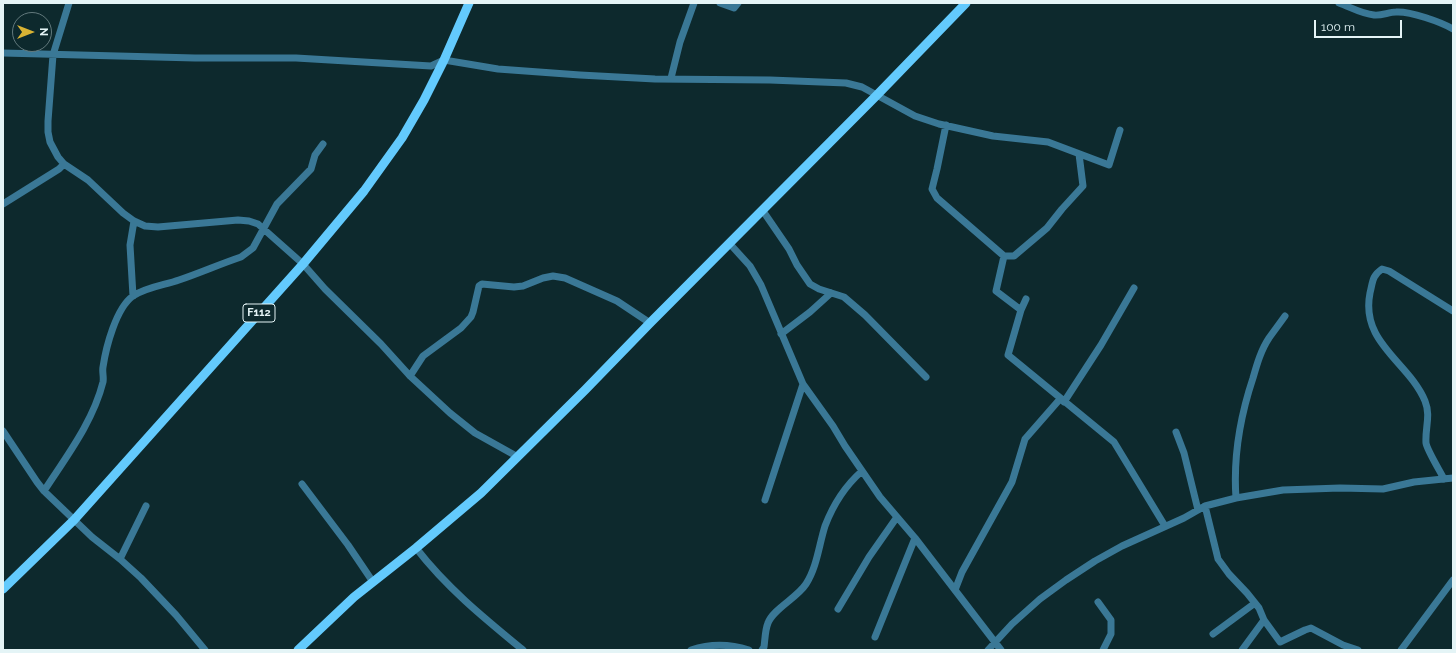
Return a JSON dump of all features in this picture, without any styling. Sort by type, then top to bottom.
[{"type":"main road","name":"F112","points":[[3,589],[74,520],[303,264],[364,191],[398,144],[424,100],[444,60],[469,3]]},
{"type":"main road","points":[[298,650],[354,597],[416,548],[481,493],[730,244],[966,3]]},
{"type":"street","points":[[69,3],[53,55],[48,132],[50,142],[58,157],[64,164],[88,180],[118,209],[134,221],[145,226],[158,227],[238,220],[258,224],[303,264],[325,289],[381,344],[410,376],[450,413],[475,433],[518,457]]},
{"type":"street","points":[[670,78],[680,42],[694,3]]},
{"type":"street","points":[[720,3],[734,8],[738,3]]},
{"type":"street","points":[[1339,3],[1376,15],[1398,12],[1412,15],[1440,23],[1453,30]]},
{"type":"street","points":[[3,52],[53,55],[195,58],[296,58],[431,66],[444,60],[498,69],[595,76],[846,83],[862,87],[915,116],[993,136],[1048,142],[1109,165],[1120,130]]},
{"type":"street","points":[[946,125],[932,189],[937,198],[1004,256],[1014,256],[1047,228],[1083,186],[1079,154]]},
{"type":"street","points":[[44,491],[93,411],[104,380],[102,369],[113,330],[120,312],[127,302],[133,296],[148,289],[179,280],[241,257],[253,248],[277,204],[311,169],[315,155],[323,144]]},
{"type":"street","points":[[3,204],[59,169],[64,164]]},
{"type":"street","points":[[762,211],[789,249],[797,265],[810,284],[831,294],[844,297],[926,376]]},
{"type":"street","points":[[133,296],[130,245],[134,221]]},
{"type":"street","points":[[730,244],[750,266],[761,284],[802,384],[833,426],[880,497],[915,538],[995,641],[1000,650]]},
{"type":"street","points":[[1004,256],[996,291],[1021,310]]},
{"type":"street","points":[[1444,478],[1426,444],[1429,411],[1422,395],[1416,384],[1378,340],[1370,319],[1369,298],[1374,277],[1382,269],[1389,271],[1453,311]]},
{"type":"street","points":[[410,376],[423,356],[461,328],[470,317],[473,312],[479,286],[482,284],[514,287],[523,286],[543,278],[553,276],[565,278],[617,301],[650,323]]},
{"type":"street","points":[[955,590],[962,572],[1012,482],[1025,439],[1062,400],[1101,345],[1134,288]]},
{"type":"street","points":[[782,334],[831,294]]},
{"type":"street","points":[[1026,299],[1021,310],[1008,355],[1114,442],[1165,526]]},
{"type":"street","points":[[1236,498],[1236,455],[1238,430],[1246,397],[1258,360],[1269,339],[1285,316]]},
{"type":"street","points":[[765,500],[802,384]]},
{"type":"street","points":[[3,431],[36,482],[44,491],[74,520],[141,578],[176,615],[204,650]]},
{"type":"street","points":[[1176,432],[1184,453],[1198,510]]},
{"type":"street","points":[[762,650],[764,647],[767,624],[770,618],[804,586],[810,576],[826,525],[835,505],[850,482],[862,471]]},
{"type":"street","points":[[988,650],[995,641],[1040,599],[1066,580],[1122,546],[1184,518],[1206,506],[1236,498],[1283,490],[1313,488],[1383,489],[1414,482],[1453,478]]},
{"type":"street","points":[[302,484],[348,545],[373,582]]},
{"type":"street","points":[[120,559],[146,506]]},
{"type":"street","points":[[1206,506],[1218,559],[1259,608],[1264,620],[1280,642],[1312,628],[1343,645],[1358,650]]},
{"type":"street","points":[[838,609],[897,517]]},
{"type":"street","points":[[875,637],[915,538]]},
{"type":"street","points":[[416,548],[433,570],[470,606],[523,650]]},
{"type":"street","points":[[1402,649],[1453,580]]},
{"type":"street","points":[[1098,602],[1112,620],[1110,634],[1103,650]]},
{"type":"street","points":[[1213,634],[1255,603]]},
{"type":"street","points":[[1242,650],[1264,620]]},
{"type":"street","points":[[691,650],[698,647],[714,646],[738,647],[749,650]]}]
